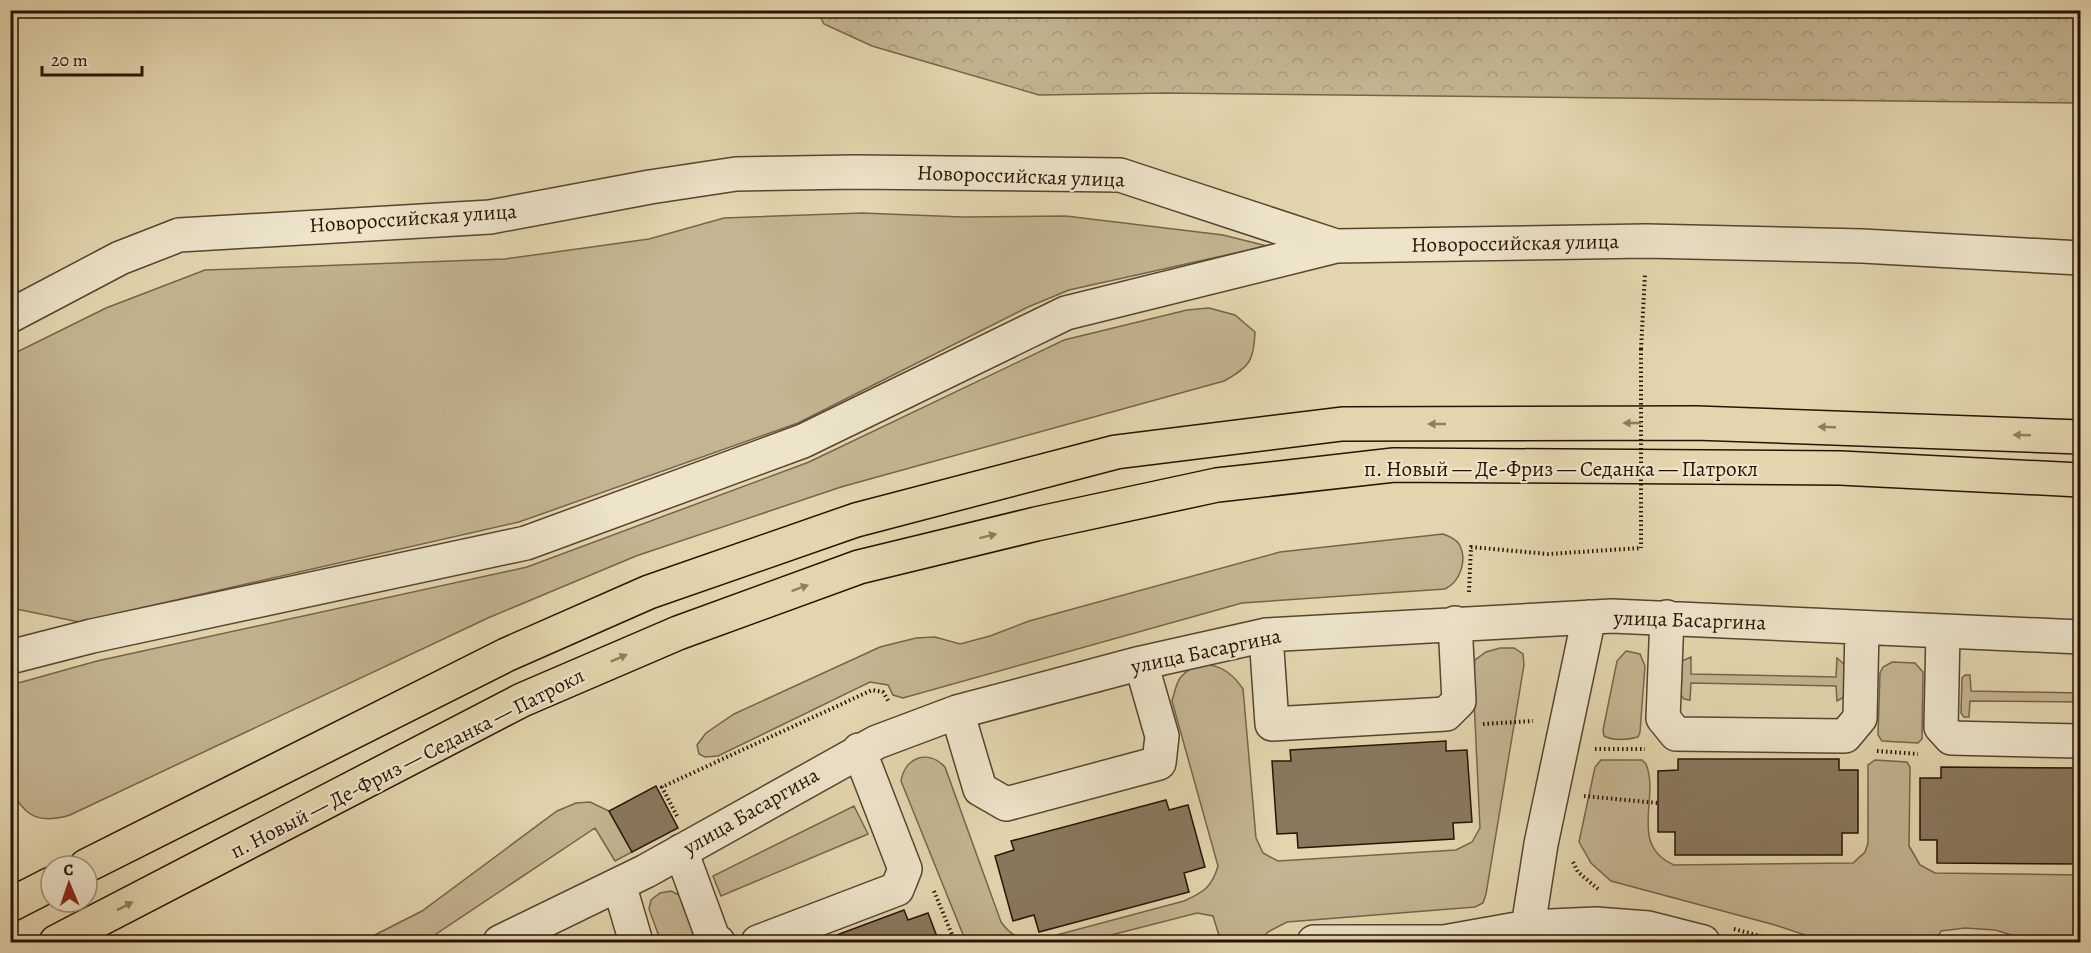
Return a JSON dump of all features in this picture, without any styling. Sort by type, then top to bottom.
[{"type":"highway","name":"п. Новый — Де-Фриз — Седанка — Патрокл","points":[[99,859],[506,655],[649,592],[856,520],[1116,452],[1342,424],[1696,423],[2080,437]]},
{"type":"highway","name":"п. Новый — Де-Фриз — Седанка — Патрокл","points":[[65,938],[522,700],[678,633],[859,567],[1036,524],[1217,485],[1394,465],[1840,468],[2080,480]]},
{"type":"street","name":"Новороссийская улица","points":[[10,316],[120,258],[179,235],[490,217],[650,187],[736,174],[855,172],[1120,175],[1335,246],[1657,242],[1862,246],[2080,258]]},
{"type":"street","points":[[10,657],[92,636],[526,543],[803,441],[1066,314],[1335,246]]},
{"type":"street","points":[[1266,634],[1272,724],[1446,714],[1459,701],[1462,609]]},
{"type":"street","name":"улица Басаргина","points":[[500,942],[681,851],[859,750],[957,712],[1141,663],[1266,634],[1462,609],[2080,637]]},
{"type":"street","points":[[1528,927],[1541,844],[1589,616]]},
{"type":"street","points":[[1666,617],[1663,718],[1676,734],[1845,736],[1860,718],[1862,628]]},
{"type":"street","points":[[1943,632],[1941,728],[1951,738],[2080,741]]},
{"type":"street","points":[[957,712],[980,789],[1006,804],[1159,763],[1162,735],[1141,663]]},
{"type":"street","points":[[758,942],[897,889],[905,869],[859,750]]},
{"type":"street","points":[[681,851],[714,941],[718,942]]},
{"type":"street","points":[[619,884],[636,942]]},
{"type":"street","points":[[1314,942],[1444,942],[1528,927],[1596,924],[1648,928],[1703,942]]},
{"type":"path","points":[[1462,609],[1471,547],[1548,554],[1641,548],[1641,349],[1644,288]]},
{"type":"path","points":[[1872,751],[1918,754]]},
{"type":"path","points":[[1575,795],[1658,803]]},
{"type":"green space","points":[[817,11],[2080,11],[2080,103],[1166,93],[1039,95],[872,46],[824,24]]},
{"type":"green space","points":[[862,213],[963,217],[1066,216],[1223,235],[1267,246],[1069,290],[1028,307],[798,423],[519,522],[79,622],[11,608],[11,355],[106,308],[205,270],[505,259],[649,239],[724,218]]},
{"type":"green space","points":[[1209,308],[1235,315],[1255,332],[1249,362],[1224,381],[841,487],[636,556],[488,618],[70,815],[50,819],[35,816],[22,807],[11,790],[11,685],[97,661],[527,567],[809,462],[1064,340],[1187,310]]},
{"type":"green space","points":[[1443,534],[1459,544],[1463,557],[1458,576],[1445,589],[1242,603],[903,698],[893,695],[888,685],[870,682],[718,756],[705,757],[699,754],[697,745],[706,733],[734,714],[880,647],[916,638],[935,637],[960,644],[990,636],[1029,621],[1280,552]]},
{"type":"green space","points":[[1500,648],[1514,648],[1523,654],[1524,665],[1486,894],[1483,903],[1475,907],[1287,922],[1268,932],[1258,942],[1221,942],[1213,916],[1197,913],[1084,942],[966,942],[901,781],[907,766],[918,758],[932,758],[945,767],[1001,922],[1008,931],[1017,936],[1038,940],[1184,901],[1197,895],[1210,884],[1218,866],[1172,701],[1180,678],[1188,671],[1197,666],[1214,666],[1230,674],[1243,689],[1256,838],[1263,853],[1278,861],[1456,850],[1472,842],[1480,828],[1473,678],[1475,660],[1486,652]]},
{"type":"green space","points":[[1626,651],[1640,654],[1645,666],[1640,732],[1638,737],[1608,738],[1604,736],[1603,730],[1617,661]]},
{"type":"green space","points":[[1691,657],[1691,674],[1836,677],[1837,658],[1844,664],[1844,697],[1837,701],[1836,686],[1691,683],[1690,700],[1684,699],[1681,695],[1682,661]]},
{"type":"green space","points":[[1892,662],[1915,663],[1923,672],[1922,739],[1918,743],[1882,741],[1878,735],[1880,673],[1883,667]]},
{"type":"green space","points":[[1970,675],[1971,691],[2080,693],[2080,702],[1970,701],[1969,717],[1964,717],[1961,713],[1962,678]]},
{"type":"green space","points":[[1601,760],[1642,760],[1646,764],[1650,791],[1648,820],[1652,846],[1660,856],[1674,865],[1853,863],[1865,852],[1868,843],[1868,765],[1875,760],[1907,762],[1910,767],[1909,846],[1920,865],[1935,873],[2080,875],[2080,942],[2035,942],[1995,930],[1965,928],[1941,931],[1935,942],[1826,942],[1775,925],[1611,881],[1591,863],[1579,842],[1595,767]]},
{"type":"green space","points":[[590,802],[609,811],[632,852],[615,861],[595,828],[424,942],[361,942],[422,911],[557,811],[576,803]]},
{"type":"green space","points":[[854,806],[868,834],[721,896],[713,876]]},
{"type":"green space","points":[[671,891],[685,898],[702,942],[661,942],[649,909],[651,900],[660,893]]},
{"type":"building","points":[[1446,741],[1446,751],[1467,750],[1472,822],[1453,823],[1454,839],[1298,848],[1297,833],[1277,834],[1272,761],[1291,761],[1290,750]]},
{"type":"building","points":[[1678,759],[1839,759],[1839,770],[1858,770],[1858,833],[1842,833],[1842,855],[1675,855],[1675,832],[1658,832],[1658,771],[1678,770]]},
{"type":"building","points":[[1941,767],[2080,768],[2080,864],[1937,863],[1937,840],[1920,840],[1920,778],[1941,778]]},
{"type":"building","points":[[656,786],[678,828],[632,852],[609,811]]},
{"type":"building","points":[[1166,800],[1169,810],[1188,805],[1205,867],[1184,873],[1189,892],[1039,932],[1034,915],[1013,921],[995,856],[1014,850],[1011,841]]},
{"type":"building","points":[[904,910],[908,920],[928,913],[939,942],[818,942]]}]
